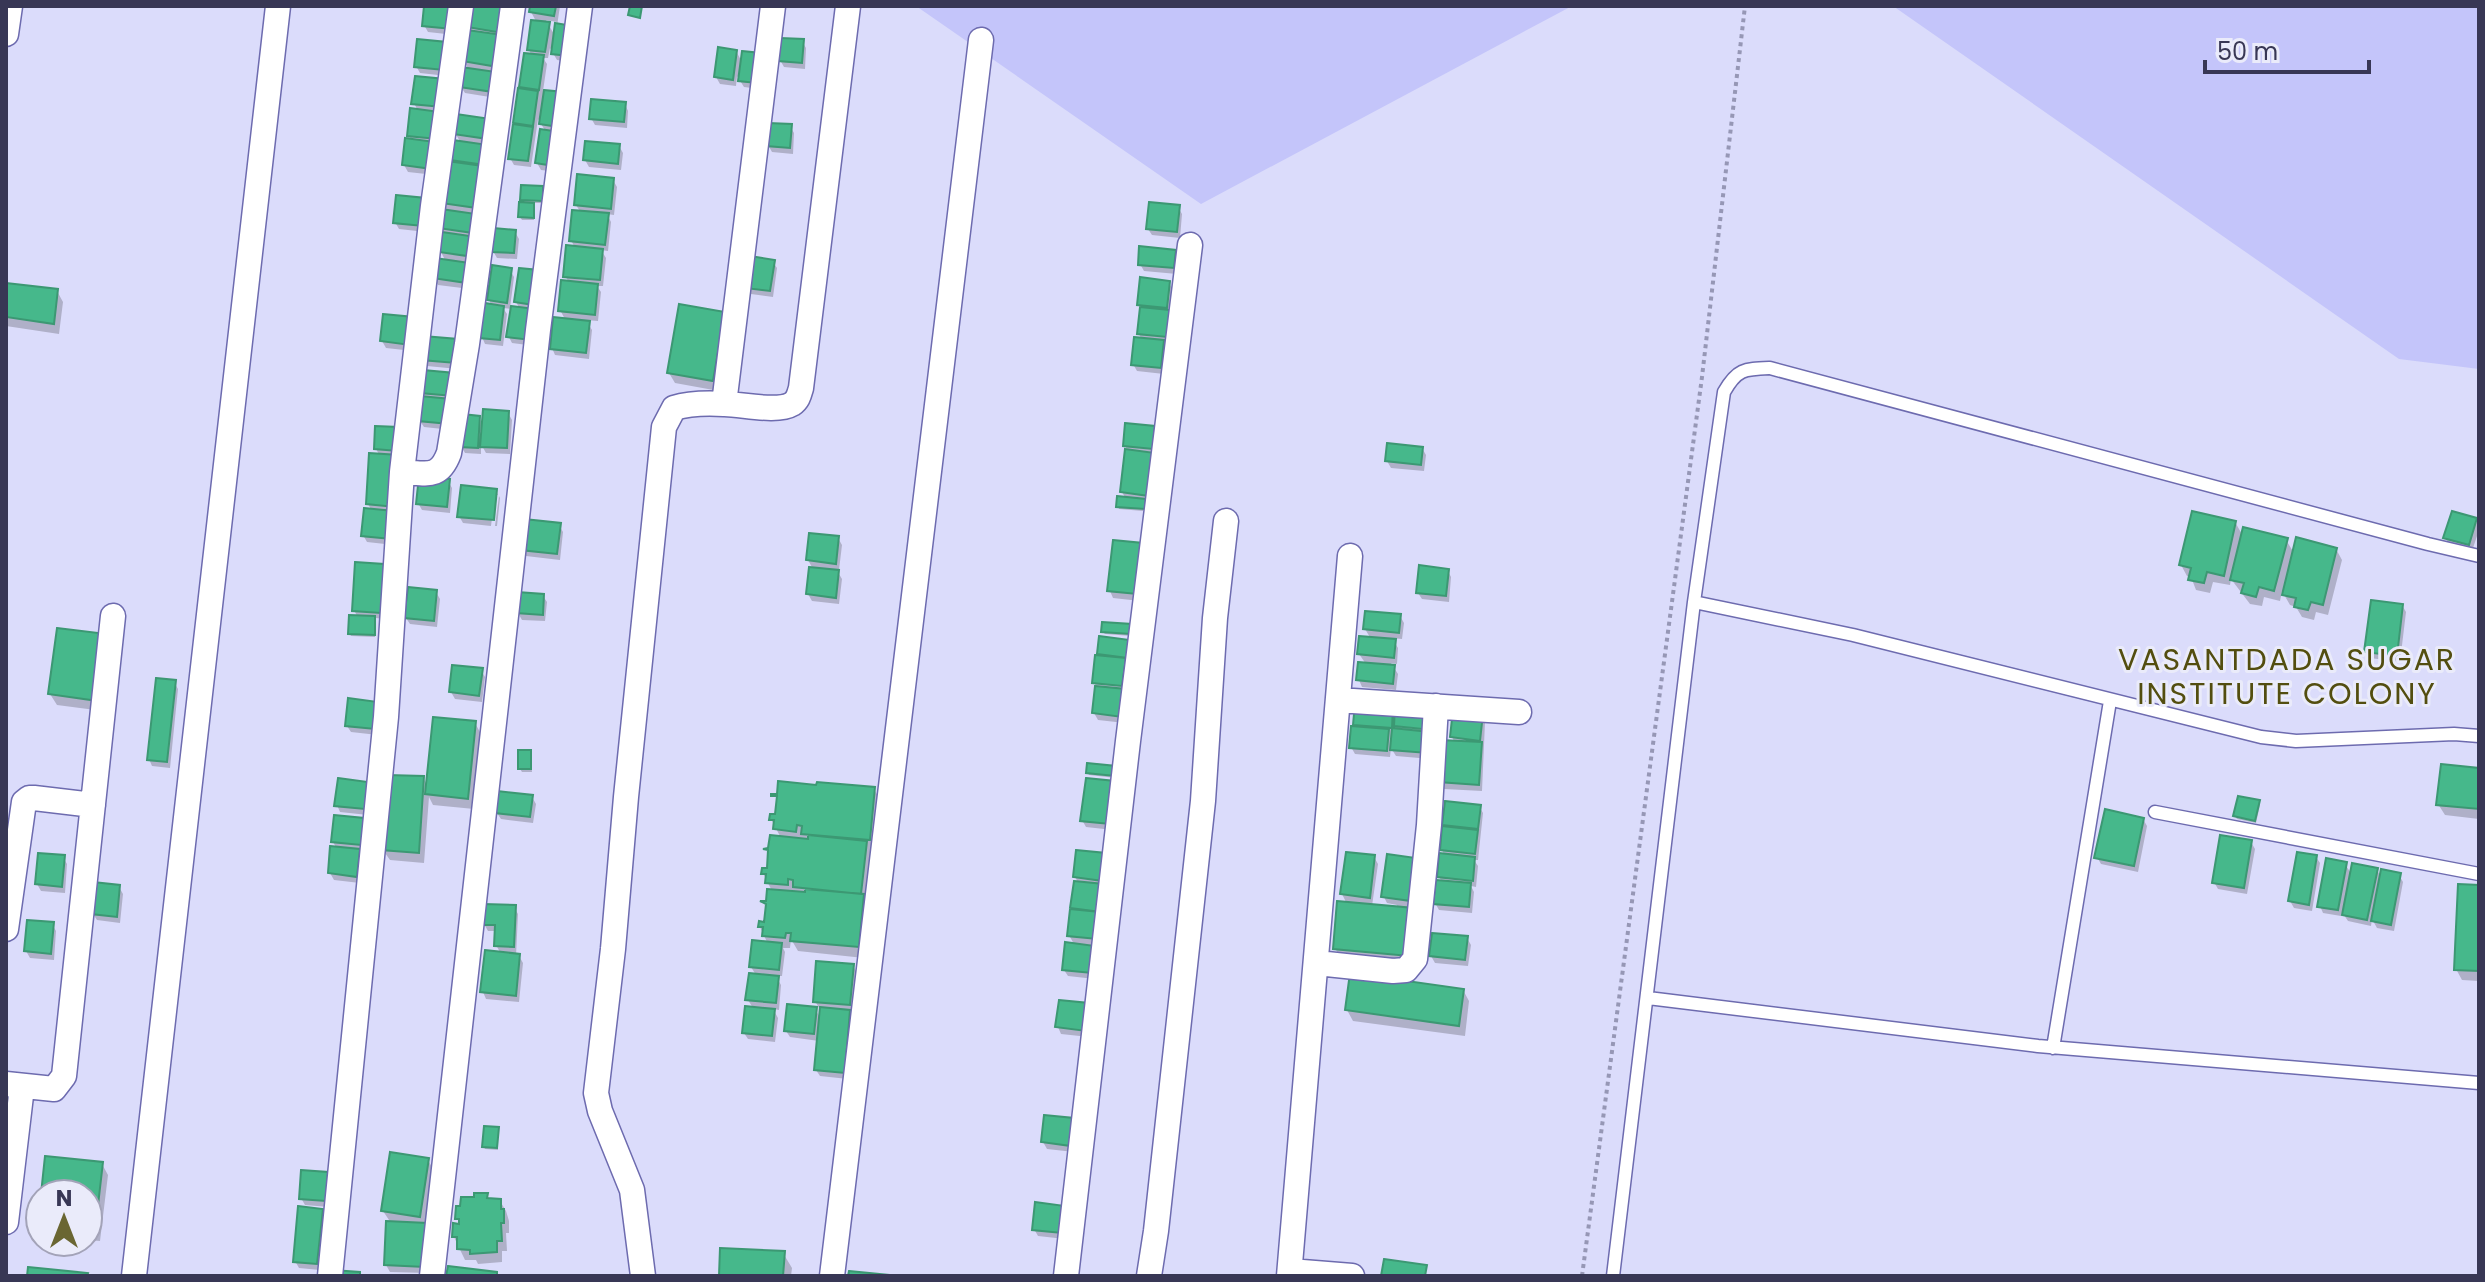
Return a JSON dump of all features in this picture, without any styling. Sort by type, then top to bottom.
[{"type":"street","points":[[6,34],[10,6]]},
{"type":"street","points":[[134,1276],[278,6]]},
{"type":"street","points":[[330,1276],[386,717],[402,472],[433,206],[461,6]]},
{"type":"street","points":[[402,472],[437,472],[444,466],[449,453],[513,6]]},
{"type":"street","points":[[432,1276],[538,330],[580,6]]},
{"type":"street","points":[[724,404],[773,6]]},
{"type":"street","points":[[643,1276],[632,1190],[600,1111],[596,1093],[664,427],[674,408],[688,404],[777,408],[790,405],[797,399],[801,388],[848,6]]},
{"type":"street","points":[[832,1276],[981,40]]},
{"type":"street","points":[[1066,1276],[1190,245]]},
{"type":"street","points":[[1149,1276],[1203,801],[1215,618],[1226,521]]},
{"type":"street","points":[[1350,556],[1290,1274],[1352,1276]]},
{"type":"street","points":[[6,1222],[14,1085],[54,1089],[64,1076],[113,616]]},
{"type":"street","points":[[1338,700],[1519,712]]},
{"type":"street","points":[[1317,963],[1393,971],[1406,970],[1415,959],[1429,825],[1436,706]]},
{"type":"street","points":[[6,929],[24,802],[34,798],[93,805]]},
{"type":"lane","points":[[1613,1276],[1694,602],[1724,392],[1733,376],[1745,369],[1770,368],[2479,556]]},
{"type":"lane","points":[[1694,602],[1853,635],[2261,737],[2296,741],[2407,735],[2479,736]]},
{"type":"lane","points":[[2053,1048],[2110,701]]},
{"type":"lane","points":[[2155,812],[2479,874]]},
{"type":"lane","points":[[1648,998],[2053,1048],[2479,1083]]},
{"type":"path","points":[[1582,1276],[1702,377],[1745,6]]},
{"type":"shaded area","points":[[916,6],[1572,6],[1201,204]]},
{"type":"shaded area","points":[[1893,6],[2479,6],[2479,369],[2399,359]]},
{"type":"building","points":[[424,6],[454,6],[452,29],[422,26]]},
{"type":"building","points":[[470,6],[507,6],[503,33],[467,27]]},
{"type":"building","points":[[530,6],[556,6],[554,16],[529,12]]},
{"type":"building","points":[[630,6],[642,6],[640,18],[628,15]]},
{"type":"building","points":[[531,20],[550,22],[545,52],[527,50]]},
{"type":"building","points":[[555,23],[573,26],[569,56],[551,54]]},
{"type":"building","points":[[467,30],[503,35],[498,67],[462,61]]},
{"type":"building","points":[[780,38],[804,39],[802,63],[778,61]]},
{"type":"building","points":[[417,39],[447,42],[444,70],[414,67]]},
{"type":"building","points":[[718,47],[737,50],[733,80],[714,77]]},
{"type":"building","points":[[742,51],[761,53],[757,83],[738,81]]},
{"type":"building","points":[[524,53],[544,55],[539,90],[519,87]]},
{"type":"building","points":[[461,67],[496,72],[493,92],[459,87]]},
{"type":"building","points":[[415,76],[445,79],[442,107],[411,104]]},
{"type":"building","points":[[518,88],[538,91],[533,126],[513,123]]},
{"type":"building","points":[[544,90],[564,92],[559,127],[539,124]]},
{"type":"building","points":[[591,99],[626,102],[624,122],[589,119]]},
{"type":"building","points":[[410,108],[440,112],[437,139],[407,136]]},
{"type":"building","points":[[456,114],[491,119],[488,139],[453,134]]},
{"type":"building","points":[[768,123],[792,124],[790,148],[766,146]]},
{"type":"building","points":[[513,124],[533,127],[528,161],[508,159]]},
{"type":"building","points":[[540,129],[560,132],[554,166],[535,163]]},
{"type":"building","points":[[405,138],[435,142],[432,169],[402,165]]},
{"type":"building","points":[[453,140],[488,145],[485,165],[450,160]]},
{"type":"building","points":[[585,141],[620,144],[618,164],[583,160]]},
{"type":"building","points":[[447,161],[483,166],[477,208],[441,203]]},
{"type":"building","points":[[577,174],[614,178],[611,209],[574,205]]},
{"type":"building","points":[[521,185],[543,186],[543,201],[520,200]]},
{"type":"building","points":[[396,195],[426,198],[423,226],[393,223]]},
{"type":"building","points":[[519,202],[534,203],[534,218],[518,217]]},
{"type":"building","points":[[1149,202],[1180,205],[1177,232],[1146,229]]},
{"type":"building","points":[[441,209],[476,214],[473,233],[438,228]]},
{"type":"building","points":[[572,210],[609,213],[605,245],[569,241]]},
{"type":"building","points":[[493,228],[516,230],[514,253],[491,252]]},
{"type":"building","points":[[442,232],[477,237],[474,257],[439,252]]},
{"type":"building","points":[[566,245],[603,249],[600,280],[563,277]]},
{"type":"building","points":[[1139,246],[1176,250],[1174,268],[1138,265]]},
{"type":"building","points":[[750,256],[775,260],[770,291],[745,288]]},
{"type":"building","points":[[435,258],[470,263],[467,283],[432,278]]},
{"type":"building","points":[[492,265],[512,268],[507,303],[487,300]]},
{"type":"building","points":[[519,268],[539,270],[534,305],[514,302]]},
{"type":"building","points":[[1140,277],[1170,281],[1167,308],[1137,305]]},
{"type":"building","points":[[561,280],[598,284],[595,315],[558,311]]},
{"type":"building","points":[[6,283],[58,289],[54,324],[6,317]]},
{"type":"building","points":[[485,303],[504,306],[500,340],[479,338]]},
{"type":"building","points":[[679,304],[725,312],[713,381],[667,373]]},
{"type":"building","points":[[511,306],[536,309],[531,340],[506,337]]},
{"type":"building","points":[[1140,307],[1170,310],[1167,337],[1137,334]]},
{"type":"building","points":[[383,314],[414,317],[410,345],[380,341]]},
{"type":"building","points":[[553,317],[590,321],[586,353],[550,349]]},
{"type":"building","points":[[423,336],[458,339],[456,363],[421,360]]},
{"type":"building","points":[[1134,337],[1164,340],[1161,368],[1131,365]]},
{"type":"building","points":[[423,370],[455,373],[453,396],[420,393]]},
{"type":"building","points":[[420,396],[451,399],[449,424],[418,421]]},
{"type":"building","points":[[483,409],[509,411],[507,448],[480,447]]},
{"type":"building","points":[[462,414],[480,416],[478,448],[459,447]]},
{"type":"building","points":[[1125,423],[1155,426],[1153,449],[1123,446]]},
{"type":"building","points":[[375,426],[399,427],[398,451],[374,449]]},
{"type":"building","points":[[1387,443],[1423,447],[1421,465],[1385,461]]},
{"type":"building","points":[[1125,449],[1155,453],[1149,496],[1120,492]]},
{"type":"building","points":[[369,453],[399,455],[395,507],[366,504]]},
{"type":"building","points":[[419,476],[450,479],[447,507],[416,504]]},
{"type":"building","points":[[461,485],[497,489],[494,520],[457,517]]},
{"type":"building","points":[[1117,496],[1146,499],[1145,509],[1116,507]]},
{"type":"building","points":[[364,508],[394,511],[391,539],[361,536]]},
{"type":"building","points":[[2192,511],[2236,521],[2224,576],[2207,572],[2204,583],[2188,580],[2191,568],[2179,565]]},
{"type":"building","points":[[2452,511],[2477,518],[2469,545],[2443,538]]},
{"type":"building","points":[[524,519],[561,523],[557,554],[520,550]]},
{"type":"building","points":[[2243,527],[2288,538],[2274,591],[2259,587],[2256,597],[2241,593],[2244,583],[2230,580]]},
{"type":"building","points":[[809,533],[839,536],[836,564],[806,560]]},
{"type":"building","points":[[2296,537],[2337,548],[2323,605],[2311,602],[2308,610],[2294,607],[2296,598],[2282,595]]},
{"type":"building","points":[[1113,540],[1143,543],[1137,594],[1107,591]]},
{"type":"building","points":[[355,562],[384,564],[381,613],[352,611]]},
{"type":"building","points":[[1419,565],[1449,569],[1446,596],[1416,593]]},
{"type":"building","points":[[809,567],[839,570],[836,598],[806,594]]},
{"type":"building","points":[[408,587],[437,590],[434,621],[404,618]]},
{"type":"building","points":[[517,592],[544,594],[543,615],[516,613]]},
{"type":"building","points":[[2371,600],[2403,604],[2397,656],[2364,652]]},
{"type":"building","points":[[1365,611],[1401,614],[1399,633],[1363,629]]},
{"type":"building","points":[[349,615],[375,616],[375,635],[348,634]]},
{"type":"building","points":[[1102,622],[1132,624],[1131,634],[1101,632]]},
{"type":"building","points":[[57,628],[107,634],[98,701],[48,694]]},
{"type":"building","points":[[1099,636],[1130,640],[1128,658],[1097,654]]},
{"type":"building","points":[[1359,636],[1396,639],[1394,658],[1357,654]]},
{"type":"building","points":[[1095,655],[1126,658],[1122,686],[1092,683]]},
{"type":"building","points":[[1358,662],[1395,665],[1393,684],[1356,680]]},
{"type":"building","points":[[452,665],[483,668],[479,696],[449,692]]},
{"type":"building","points":[[156,678],[176,680],[167,762],[147,760]]},
{"type":"building","points":[[1095,686],[1126,689],[1122,717],[1092,713]]},
{"type":"building","points":[[348,698],[378,702],[375,729],[345,726]]},
{"type":"building","points":[[1355,703],[1393,706],[1392,728],[1353,725]]},
{"type":"building","points":[[1395,705],[1433,708],[1432,730],[1394,726]]},
{"type":"building","points":[[1453,710],[1483,713],[1480,741],[1450,737]]},
{"type":"building","points":[[433,717],[476,721],[468,799],[425,794]]},
{"type":"building","points":[[1351,726],[1389,729],[1387,751],[1349,748]]},
{"type":"building","points":[[1392,728],[1430,732],[1428,753],[1390,750]]},
{"type":"building","points":[[1440,740],[1482,742],[1479,785],[1438,782]]},
{"type":"building","points":[[518,750],[531,750],[531,769],[518,769]]},
{"type":"building","points":[[1087,763],[1116,766],[1115,776],[1086,773]]},
{"type":"building","points":[[2441,764],[2479,768],[2479,809],[2436,805]]},
{"type":"building","points":[[387,775],[424,776],[419,853],[381,850]]},
{"type":"building","points":[[338,778],[368,782],[365,809],[334,806]]},
{"type":"building","points":[[1086,778],[1115,781],[1110,824],[1080,821]]},
{"type":"building","points":[[778,781],[875,787],[870,840],[801,834],[802,826],[797,825],[796,832],[773,829],[774,820],[769,820],[770,814],[775,814],[777,796],[771,794],[777,794]]},
{"type":"building","points":[[497,791],[533,795],[530,817],[495,813]]},
{"type":"building","points":[[2238,796],[2260,800],[2255,821],[2233,816]]},
{"type":"building","points":[[1445,801],[1481,805],[1478,829],[1442,825]]},
{"type":"building","points":[[2105,809],[2144,818],[2134,866],[2094,858]]},
{"type":"building","points":[[334,815],[364,818],[361,845],[331,842]]},
{"type":"building","points":[[1442,826],[1478,830],[1475,854],[1440,850]]},
{"type":"building","points":[[770,835],[867,841],[861,894],[793,887],[793,880],[788,879],[788,885],[765,883],[766,874],[761,874],[762,868],[767,868],[768,850],[763,849],[768,848]]},
{"type":"building","points":[[2220,835],[2252,840],[2244,888],[2212,883]]},
{"type":"building","points":[[330,846],[360,849],[357,877],[328,873]]},
{"type":"building","points":[[1076,850],[1106,853],[1103,881],[1073,877]]},
{"type":"building","points":[[1346,852],[1375,855],[1370,898],[1340,894]]},
{"type":"building","points":[[2297,852],[2317,855],[2309,905],[2288,901]]},
{"type":"building","points":[[38,853],[65,855],[62,887],[35,884]]},
{"type":"building","points":[[1439,853],[1475,857],[1473,881],[1437,877]]},
{"type":"building","points":[[1387,854],[1416,858],[1411,901],[1381,897]]},
{"type":"building","points":[[2326,858],[2347,862],[2338,910],[2317,907]]},
{"type":"building","points":[[2352,863],[2378,868],[2367,920],[2342,915]]},
{"type":"building","points":[[2381,869],[2401,873],[2391,925],[2371,921]]},
{"type":"building","points":[[1436,880],[1471,883],[1469,907],[1433,904]]},
{"type":"building","points":[[1074,881],[1104,884],[1101,912],[1070,908]]},
{"type":"building","points":[[93,882],[120,885],[117,917],[91,914]]},
{"type":"building","points":[[2458,884],[2479,885],[2479,971],[2454,970]]},
{"type":"building","points":[[767,889],[864,894],[859,947],[790,941],[791,933],[786,933],[785,938],[762,936],[763,927],[758,927],[759,921],[764,922],[766,904],[760,901],[766,901]]},
{"type":"building","points":[[1337,901],[1414,908],[1409,956],[1333,949]]},
{"type":"building","points":[[483,904],[516,905],[514,947],[494,946],[495,925],[482,925]]},
{"type":"building","points":[[1070,909],[1100,912],[1097,939],[1067,936]]},
{"type":"building","points":[[27,920],[54,922],[51,954],[24,951]]},
{"type":"building","points":[[1432,933],[1468,936],[1465,960],[1429,956]]},
{"type":"building","points":[[752,940],[782,943],[779,970],[749,967]]},
{"type":"building","points":[[1065,942],[1095,946],[1092,973],[1062,970]]},
{"type":"building","points":[[485,950],[520,954],[516,996],[480,992]]},
{"type":"building","points":[[816,961],[854,964],[850,1005],[813,1002]]},
{"type":"building","points":[[749,973],[779,976],[776,1003],[745,1000]]},
{"type":"building","points":[[1350,973],[1464,989],[1459,1026],[1345,1010]]},
{"type":"building","points":[[1059,1000],[1089,1003],[1086,1031],[1055,1027]]},
{"type":"building","points":[[787,1004],[817,1007],[814,1034],[784,1031]]},
{"type":"building","points":[[745,1006],[775,1009],[772,1036],[742,1033]]},
{"type":"building","points":[[820,1007],[850,1010],[845,1073],[814,1070]]},
{"type":"building","points":[[1044,1115],[1074,1118],[1071,1146],[1041,1142]]},
{"type":"building","points":[[484,1126],[499,1127],[497,1148],[482,1147]]},
{"type":"building","points":[[390,1152],[429,1158],[420,1217],[381,1211]]},
{"type":"building","points":[[45,1156],[103,1162],[101,1178],[43,1178]]},
{"type":"building","points":[[301,1170],[328,1172],[326,1201],[299,1199]]},
{"type":"building","points":[[474,1193],[488,1193],[487,1198],[501,1199],[504,1223],[501,1223],[502,1241],[497,1241],[497,1252],[470,1254],[470,1250],[457,1249],[457,1237],[452,1237],[453,1223],[459,1224],[459,1219],[455,1219],[456,1206],[460,1206],[461,1197],[474,1197]]},
{"type":"building","points":[[1035,1202],[1065,1206],[1062,1233],[1032,1230]]},
{"type":"building","points":[[298,1206],[323,1209],[317,1264],[293,1262]]},
{"type":"building","points":[[386,1221],[427,1223],[425,1267],[384,1265]]},
{"type":"building","points":[[720,1248],[785,1251],[783,1276],[719,1276]]},
{"type":"building","points":[[1384,1259],[1427,1265],[1425,1276],[1381,1276]]},
{"type":"building","points":[[448,1266],[497,1272],[497,1276],[446,1276]]},
{"type":"building","points":[[28,1267],[88,1273],[87,1276],[27,1276]]},
{"type":"building","points":[[332,1270],[360,1272],[360,1276],[332,1276]]},
{"type":"building","points":[[849,1271],[900,1276],[848,1276]]},
{"type":"district","name":"VASANTDADA SUGAR INSTITUTE COLONY","points":[[2287,676]]}]
